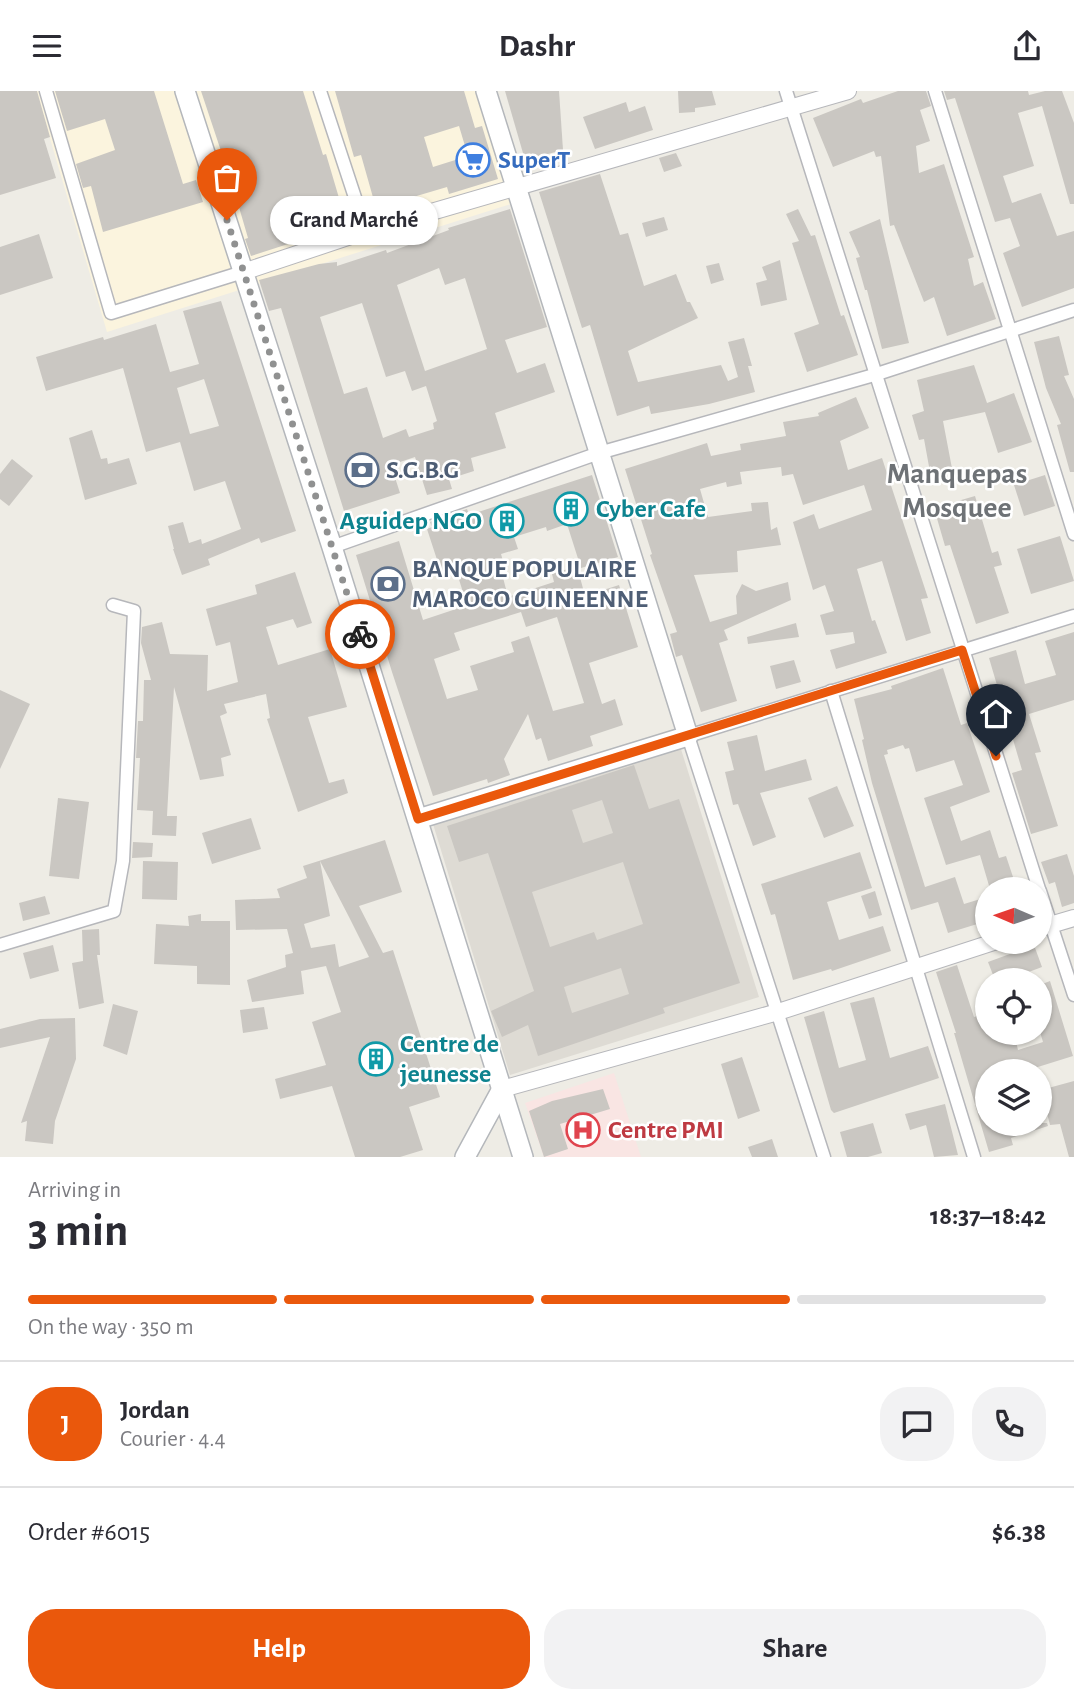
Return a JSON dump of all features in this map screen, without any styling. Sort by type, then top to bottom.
[{"type":"main road","points":[[185,91],[332,547],[523,1157]]},
{"type":"main road","points":[[418,819],[688,736],[486,91]]},
{"type":"main road","points":[[466,1157],[502,1089]]},
{"type":"street","points":[[46,91],[111,313],[366,231],[848,91]]},
{"type":"street","points":[[320,91],[366,231]]},
{"type":"street","points":[[786,91],[1035,877]]},
{"type":"street","points":[[935,91],[1074,534]]},
{"type":"street","points":[[332,547],[599,453],[874,375],[1074,310]]},
{"type":"street","points":[[0,944],[114,911],[123,861],[134,611],[113,605]]},
{"type":"street","points":[[824,1157],[688,736],[1074,616]]},
{"type":"street","points":[[831,691],[974,1157]]},
{"type":"street","points":[[1052,924],[1074,918]]},
{"type":"street","points":[[1052,943],[1074,995]]},
{"type":"street","points":[[502,1089],[778,1012],[975,948]]},
{"type":"shaded area","points":[[36,91],[484,91],[520,201],[107,332]]},
{"type":"shaded area","points":[[680,746],[759,997],[510,1075],[433,824]]},
{"type":"shaded area","name":"Centre PMI","points":[[614,1073],[641,1157],[544,1157],[525,1103]]},
{"type":"building","points":[[0,91],[37,91],[50,137],[44,139],[56,178],[0,195]]},
{"type":"building","points":[[55,91],[154,91],[183,184],[196,180],[203,202],[103,232],[91,186],[83,188],[76,164],[115,150],[105,119],[67,131]]},
{"type":"building","points":[[201,91],[303,91],[323,155],[326,154],[347,225],[251,256],[234,190]]},
{"type":"building","points":[[335,91],[464,91],[475,128],[482,126],[498,179],[449,194],[447,187],[376,208],[361,155],[354,157]],"holes":[[[459,126],[468,156],[433,167],[424,137]]]},
{"type":"building","points":[[505,91],[559,91],[563,150],[525,160]]},
{"type":"building","points":[[678,91],[712,91],[716,105],[695,108],[695,112],[679,113]]},
{"type":"building","points":[[898,91],[926,91],[931,106],[920,110],[930,141],[916,146],[919,173],[944,164],[974,257],[968,259],[974,286],[983,282],[996,319],[947,336],[934,297],[924,302],[894,225],[890,226],[881,156],[876,157],[874,151],[833,167],[813,118],[861,99],[863,103]]},
{"type":"building","points":[[944,91],[1028,91],[1029,95],[1062,91],[1074,123],[1074,204],[1070,204],[1042,106],[1018,113],[1034,166],[1003,176],[1012,203],[1041,193],[1057,236],[1074,231],[1074,288],[1022,307],[1003,253],[1020,246],[1010,218],[995,222],[955,98],[947,100]]},
{"type":"building","points":[[626,102],[629,112],[645,106],[653,130],[595,149],[583,117]]},
{"type":"building","points":[[676,153],[682,166],[664,172],[659,158]]},
{"type":"building","points":[[600,174],[620,235],[628,233],[644,286],[676,274],[687,302],[690,302],[698,318],[628,351],[638,382],[721,365],[728,381],[738,377],[728,342],[744,338],[752,366],[748,366],[755,392],[709,404],[651,414],[649,406],[617,416],[590,325],[582,328],[539,192]]},
{"type":"building","points":[[510,209],[547,327],[505,340],[517,373],[545,363],[555,392],[495,413],[506,448],[471,458],[474,471],[449,479],[452,489],[427,495],[415,457],[391,465],[400,493],[344,511],[281,308],[269,311],[259,280],[319,264],[337,262],[337,266],[386,250],[387,253],[449,230],[448,228]],"holes":[[[439,268],[445,285],[465,278],[487,349],[425,371],[397,285]],[[362,303],[386,377],[405,371],[412,391],[426,386],[437,421],[433,423],[434,429],[409,437],[406,429],[383,438],[367,387],[344,394],[320,317]]]},
{"type":"building","points":[[798,209],[811,236],[815,235],[841,316],[844,315],[858,355],[807,372],[794,333],[819,324],[792,243],[799,241],[786,214]]},
{"type":"building","points":[[664,217],[668,230],[646,237],[642,223]]},
{"type":"building","points":[[880,219],[909,343],[882,349],[856,258],[860,257],[849,232]]},
{"type":"building","points":[[39,234],[53,278],[0,295],[0,247]]},
{"type":"building","points":[[780,260],[787,300],[761,306],[756,283],[767,280],[762,267]]},
{"type":"building","points":[[719,263],[724,280],[711,284],[706,266]]},
{"type":"building","points":[[221,301],[296,531],[261,543],[259,538],[208,559],[210,565],[182,575],[168,526],[183,522],[189,543],[201,539],[202,544],[241,529],[225,481],[194,491],[180,442],[146,452],[123,368],[46,391],[36,357],[156,324],[170,372],[199,364],[183,311]],"holes":[[[204,379],[219,426],[190,434],[177,388]]]},
{"type":"building","points":[[1059,336],[1069,375],[1064,376],[1074,399],[1074,472],[1070,472],[1057,425],[1061,424],[1046,388],[1034,342]]},
{"type":"building","points":[[974,365],[987,403],[1014,393],[1032,442],[998,453],[985,412],[943,421],[954,479],[932,483],[924,439],[919,440],[912,415],[924,411],[917,380]]},
{"type":"building","points":[[856,397],[869,428],[840,441],[848,470],[882,458],[928,598],[921,599],[931,633],[906,641],[882,561],[857,569],[872,621],[875,620],[887,653],[836,669],[830,650],[855,643],[853,632],[826,635],[820,615],[834,611],[825,585],[813,590],[793,522],[814,514],[819,529],[872,510],[864,485],[803,505],[793,474],[782,476],[781,467],[740,472],[742,484],[727,487],[726,482],[700,489],[708,517],[752,511],[751,503],[768,502],[771,530],[777,527],[781,545],[737,551],[738,572],[694,575],[710,622],[737,614],[736,596],[742,584],[756,591],[788,582],[791,600],[724,630],[728,640],[719,643],[737,701],[701,712],[682,655],[676,657],[670,634],[677,632],[650,555],[652,554],[625,469],[707,443],[711,456],[741,450],[740,444],[786,436],[783,422],[819,416],[818,413]]},
{"type":"building","points":[[92,430],[101,459],[107,458],[108,464],[129,458],[137,484],[85,500],[69,438]]},
{"type":"building","points":[[12,459],[33,476],[9,506],[0,499],[0,474]]},
{"type":"building","points":[[592,475],[618,557],[581,568],[567,524],[514,537],[518,549],[501,554],[503,561],[499,562],[508,597],[554,582],[552,574],[577,566],[585,596],[619,585],[638,647],[589,663],[602,704],[615,699],[623,725],[590,736],[593,746],[548,761],[541,738],[536,740],[528,714],[504,759],[510,775],[488,783],[487,779],[433,796],[356,555],[399,541],[423,620],[453,610],[467,605],[456,570],[442,575],[427,529],[432,527],[430,522],[467,509],[469,515]],"holes":[[[521,612],[526,627],[557,617],[584,703],[553,711],[529,636],[511,642],[514,652],[470,666],[478,690],[447,699],[434,659],[460,650],[454,633]]]},
{"type":"building","points":[[1045,475],[1055,506],[1024,516],[1014,485]]},
{"type":"building","points":[[975,496],[992,553],[998,551],[1002,565],[994,567],[1009,613],[976,624],[950,545],[945,546],[936,515],[946,511],[944,505]]},
{"type":"building","points":[[1060,536],[1074,581],[1031,594],[1017,549]]},
{"type":"building","points":[[295,572],[312,623],[297,628],[293,619],[266,627],[278,665],[330,649],[347,707],[308,717],[329,783],[344,779],[348,793],[298,812],[267,719],[270,718],[266,694],[224,704],[227,713],[220,716],[231,755],[221,758],[224,776],[200,780],[174,687],[167,816],[177,816],[176,836],[152,835],[153,811],[137,810],[140,758],[136,758],[138,721],[143,721],[144,680],[151,680],[141,643],[142,627],[162,622],[170,654],[208,655],[207,691],[238,682],[230,642],[216,646],[206,609],[257,594],[255,585]]},
{"type":"building","points":[[796,623],[799,637],[748,644],[747,637]]},
{"type":"building","points":[[1074,632],[1074,700],[1029,714],[1041,752],[1035,753],[1058,826],[1031,834],[1012,773],[1022,770],[989,658],[1016,650],[1025,684],[1056,675],[1045,641]]},
{"type":"building","points":[[794,660],[801,682],[776,689],[770,666]]},
{"type":"building","points":[[943,668],[961,725],[967,723],[990,792],[950,807],[961,841],[990,830],[999,858],[1006,856],[1013,877],[986,877],[980,855],[946,865],[924,798],[963,785],[954,760],[916,772],[909,748],[905,749],[903,745],[887,750],[888,754],[884,755],[925,887],[955,877],[964,904],[975,901],[975,925],[948,933],[938,902],[911,910],[872,783],[862,740],[864,739],[854,699],[892,689],[891,686]]},
{"type":"building","points":[[0,690],[30,704],[0,769]]},
{"type":"building","points":[[757,735],[765,771],[806,759],[812,780],[760,793],[776,837],[753,846],[738,804],[733,805],[725,772],[734,770],[727,742]]},
{"type":"building","points":[[634,765],[649,809],[679,799],[740,983],[663,1008],[665,1013],[538,1056],[528,1025],[502,1037],[491,1011],[534,991],[488,853],[459,862],[447,826]],"holes":[[[602,800],[613,833],[583,843],[572,810]],[[623,862],[643,924],[597,940],[594,932],[550,947],[532,892]],[[621,968],[629,994],[572,1013],[564,987]]]},
{"type":"building","points":[[837,786],[854,826],[824,838],[808,798]]},
{"type":"building","points":[[58,798],[89,802],[79,879],[49,876]]},
{"type":"building","points":[[251,818],[261,849],[212,864],[202,833]]},
{"type":"building","points":[[385,840],[402,892],[359,906],[383,953],[393,950],[440,1097],[409,1107],[423,1150],[400,1157],[355,1157],[332,1086],[280,1099],[275,1079],[326,1065],[312,1022],[341,1012],[326,966],[301,971],[304,994],[252,1002],[247,980],[286,967],[285,955],[293,953],[287,929],[236,930],[235,900],[280,898],[277,889],[307,878],[303,866]],"holes":[[[320,861],[369,957],[339,967],[335,944],[311,948],[304,924],[330,916]]]},
{"type":"building","points":[[133,842],[153,843],[152,857],[132,858]]},
{"type":"building","points":[[860,852],[872,888],[827,902],[839,940],[883,926],[891,951],[832,971],[831,969],[793,980],[775,914],[771,915],[761,884]]},
{"type":"building","points":[[1067,854],[1074,876],[1074,903],[1062,907],[1055,882],[1052,883],[1052,877],[1046,877],[1041,862]]},
{"type":"building","points":[[143,861],[178,862],[177,900],[142,899]]},
{"type":"building","points":[[875,891],[882,915],[869,919],[861,896]]},
{"type":"building","points":[[45,896],[50,914],[23,921],[19,903]]},
{"type":"building","points":[[201,914],[201,921],[230,921],[230,985],[197,984],[197,966],[154,964],[156,924],[189,926],[188,916]]},
{"type":"building","points":[[99,929],[100,955],[97,955],[104,1003],[79,1009],[72,963],[83,961],[82,930]]},
{"type":"building","points":[[53,945],[59,971],[30,979],[23,953]]},
{"type":"building","points":[[1010,954],[1037,954],[1042,967],[990,968],[988,962]]},
{"type":"building","points":[[957,965],[975,1017],[975,1045],[1017,1045],[1018,1050],[1034,1045],[1052,1045],[1052,988],[1073,1056],[1052,1063],[1052,1059],[975,1059],[975,1104],[936,972]]},
{"type":"building","points":[[874,997],[890,1058],[928,1046],[939,1078],[834,1113],[804,1017],[824,1011],[839,1068],[866,1060],[850,1003]]},
{"type":"building","points":[[113,1004],[138,1011],[127,1055],[103,1046]]},
{"type":"building","points":[[264,1007],[268,1029],[243,1033],[240,1010]]},
{"type":"building","points":[[75,1018],[76,1059],[55,1121],[53,1144],[25,1141],[27,1121],[21,1123],[50,1037],[0,1048],[0,1029],[40,1019]]},
{"type":"building","points":[[742,1057],[760,1111],[738,1119],[721,1064]]},
{"type":"building","points":[[1074,1081],[1074,1157],[1069,1157],[1060,1124],[1052,1125],[1052,1087]]},
{"type":"building","points":[[603,1089],[610,1109],[560,1124],[568,1149],[544,1157],[529,1111],[552,1101]]},
{"type":"building","points":[[945,1104],[958,1155],[934,1157],[926,1125],[910,1130],[905,1114]]},
{"type":"building","points":[[873,1123],[882,1153],[868,1157],[847,1157],[840,1132]]},
{"type":"building","points":[[984,1136],[1017,1136],[1011,1138],[1013,1145],[989,1152]]},
{"type":"building","points":[[772,1139],[778,1157],[752,1157],[748,1147]]},
{"type":"way so far","points":[[227,220],[360,634]]},
{"type":"place","name":"SuperT","points":[[473,160]]},
{"type":"place","name":"Grand Marché","points":[[227,220]]},
{"type":"place","name":"S.G.B.G","points":[[362,470]]},
{"type":"place","name":"Cyber Cafe","points":[[571,509]]},
{"type":"place","name":"Aguidep NGO","points":[[507,521]]},
{"type":"place","name":"BANQUE POPULAIRE MAROCO GUINEENNE","points":[[388,584]]},
{"type":"place","name":"Centre de jeunesse","points":[[376,1059]]},
{"type":"place","name":"Centre PMI","points":[[583,1130]]},
{"type":"district","name":"Manquepas Mosquee","points":[[957,492]]},
{"type":"route","points":[[360,634],[418,819],[962,650],[996,756]]}]
